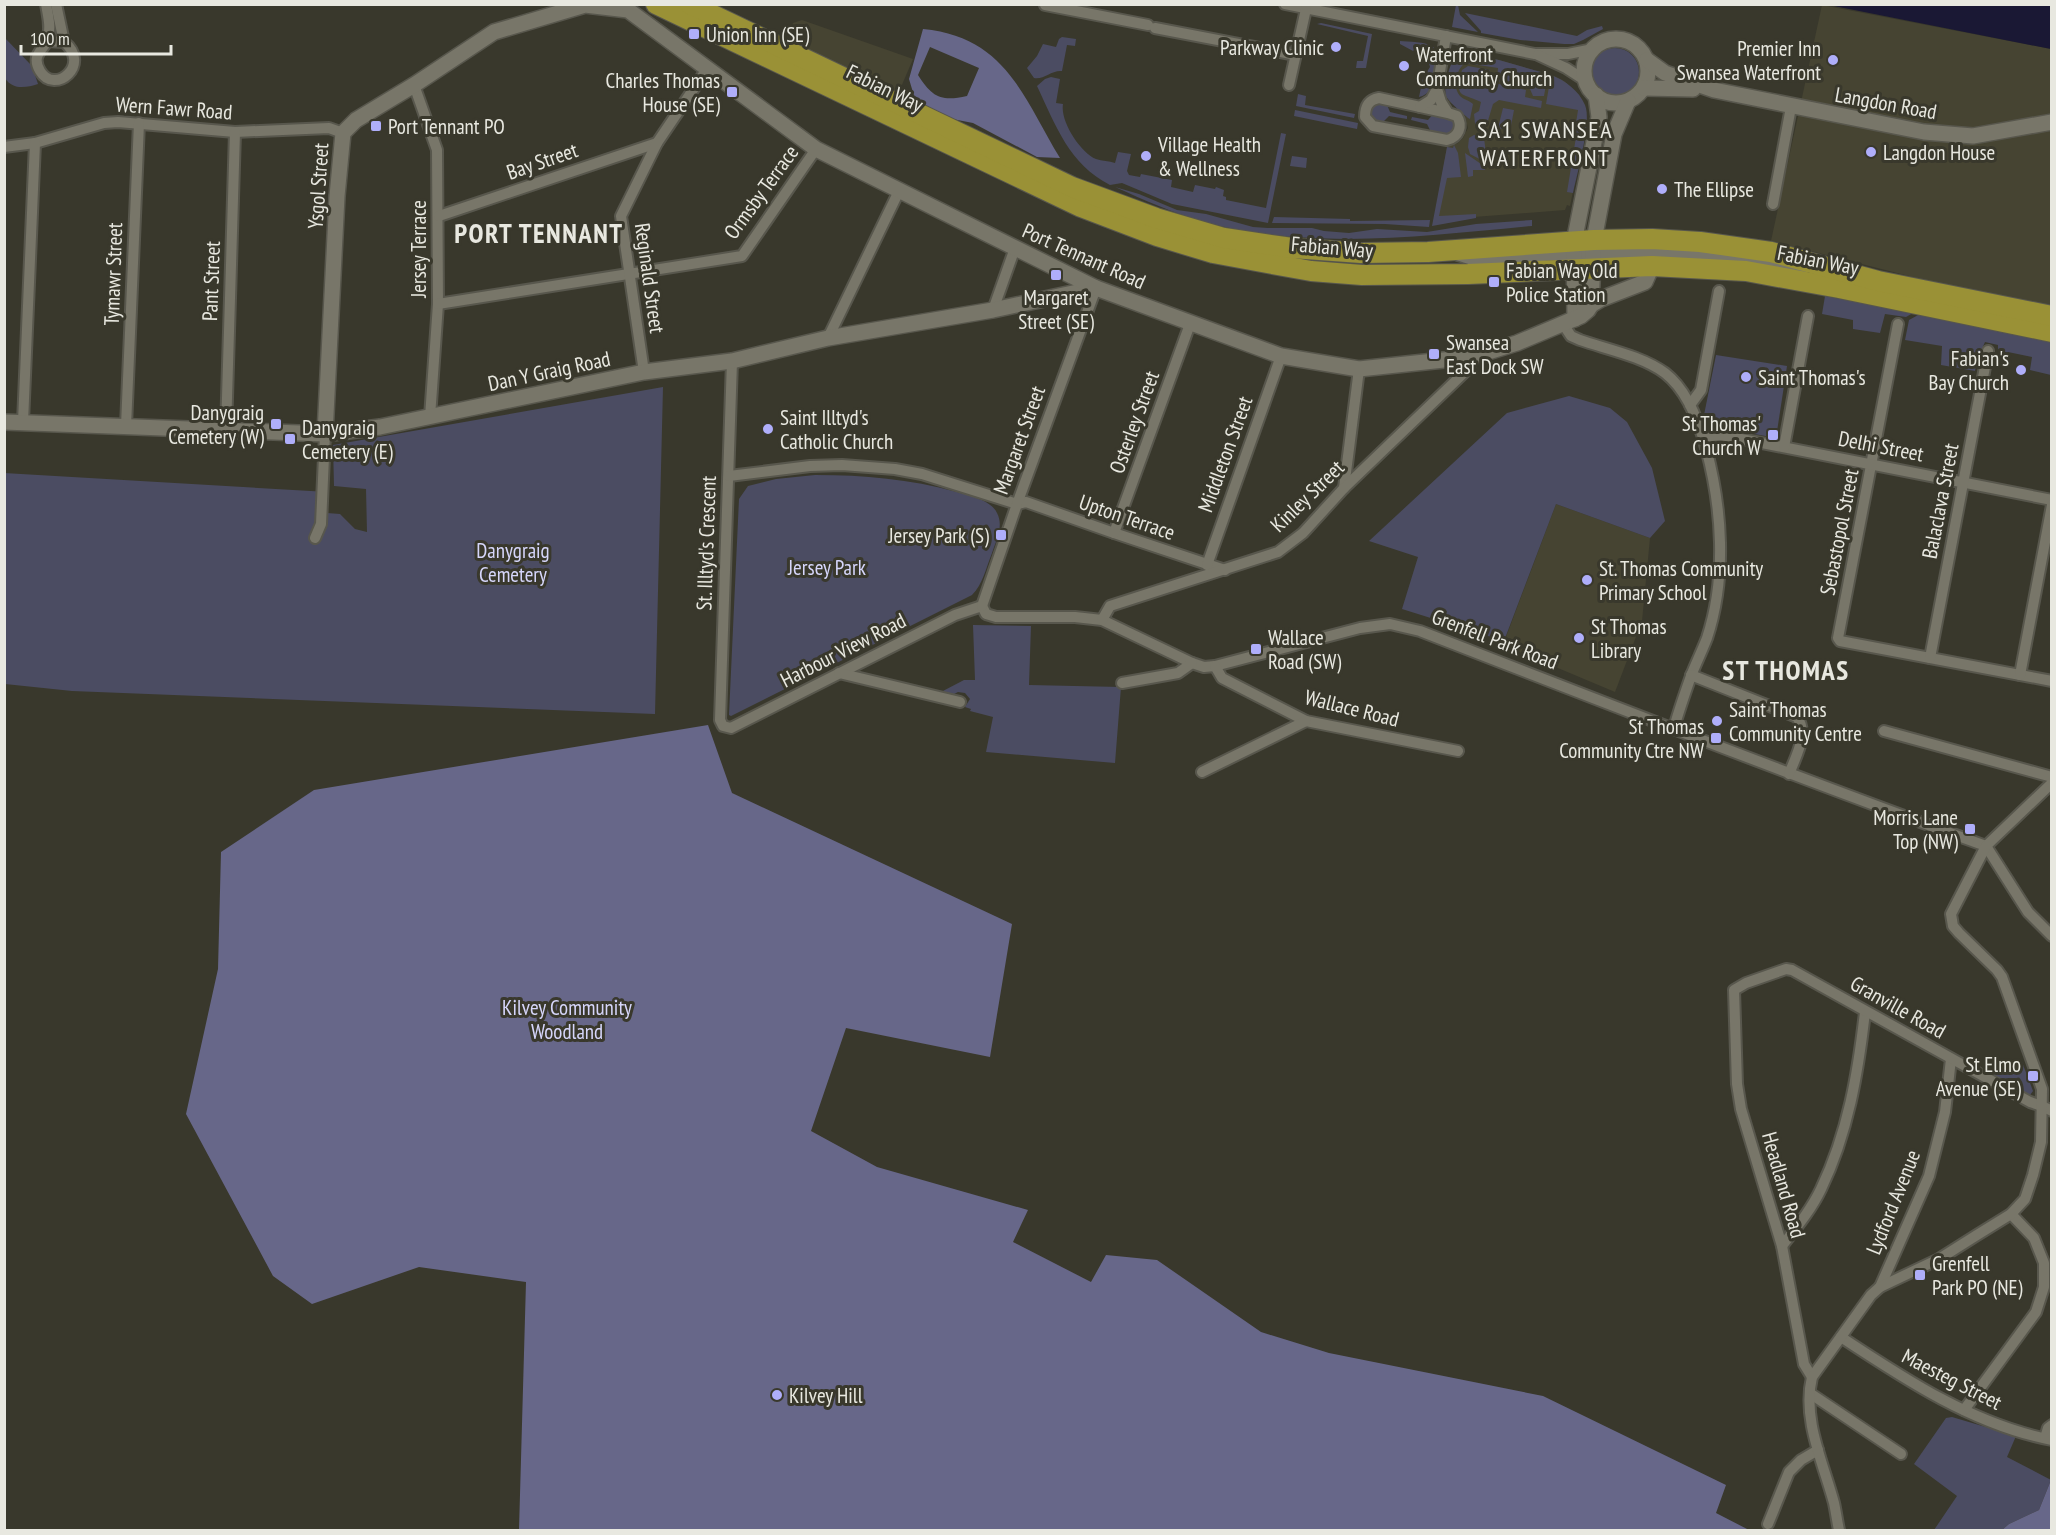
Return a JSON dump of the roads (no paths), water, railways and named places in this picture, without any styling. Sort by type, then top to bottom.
[{"type":"highway","name":"Fabian Way","points":[[656,4],[1080,207],[1157,236],[1213,253],[1288,268],[1362,275],[1468,274],[1584,254],[1652,239],[1749,248],[1878,281],[2052,316]]},
{"type":"highway","name":"Fabian Way","points":[[690,4],[1072,187],[1156,218],[1224,238],[1292,248],[1361,253],[1448,250],[1584,254],[1652,266],[1746,271],[2052,332]]},
{"type":"street","points":[[46,4],[50,22],[48,42]]},
{"type":"street","points":[[56,4],[64,42],[72,50],[75,61],[72,71],[67,76],[58,80],[49,80],[39,69],[38,51],[48,42],[64,42]]},
{"type":"street","points":[[1285,4],[1535,54],[1568,54],[1593,49],[1611,39],[1627,41],[1642,52],[1647,60],[1648,74],[1644,88],[1635,98],[1611,102],[1596,95]]},
{"type":"street","name":"Ysgol Street","points":[[315,538],[321,524],[337,196],[343,133],[356,120],[494,32],[585,5],[628,10]]},
{"type":"street","points":[[1045,5],[1296,55]]},
{"type":"street","points":[[1289,85],[1306,9]]},
{"type":"street","name":"Port Tennant Road","points":[[628,10],[816,149],[1096,288],[1281,356],[1359,369],[1472,357],[1518,343],[1569,322],[1588,310],[1591,305],[1645,282],[1652,266]]},
{"type":"street","points":[[1420,107],[1431,100],[1437,89],[1446,36]]},
{"type":"street","points":[[1586,81],[1585,64],[1593,49]]},
{"type":"street","points":[[1535,54],[1566,68],[1586,81],[1596,95],[1599,117],[1584,254],[1591,305]]},
{"type":"street","name":"Langdon Road","points":[[1647,60],[1665,73],[1714,90],[1791,107],[1944,135],[1992,134],[2052,122]]},
{"type":"street","name":"Reginald Street","points":[[644,372],[621,216],[657,143],[707,69]]},
{"type":"street","name":"Jersey Terrace","points":[[414,85],[437,150],[438,304],[430,417]]},
{"type":"street","name":"Langdon Road","points":[[1644,88],[1714,90]]},
{"type":"street","points":[[1437,89],[1448,113]]},
{"type":"street","points":[[1379,98],[1448,113],[1457,116],[1460,128],[1456,136],[1447,140],[1373,126],[1365,117],[1365,109],[1373,99],[1379,98]]},
{"type":"street","points":[[1629,100],[1614,134],[1569,322],[1571,336],[1650,364],[1666,374],[1690,405],[1703,437],[1712,470],[1718,506],[1718,586],[1707,636],[1691,675],[1674,728]]},
{"type":"street","points":[[1773,204],[1791,107]]},
{"type":"street","name":"Wern Fawr Road","points":[[4,147],[35,143],[104,123],[139,123],[235,132],[329,128],[343,133]]},
{"type":"street","name":"Tymawr Street","points":[[126,426],[139,123]]},
{"type":"street","name":"Pant Street","points":[[226,431],[235,132]]},
{"type":"street","points":[[23,423],[35,143]]},
{"type":"street","name":"Bay Street","points":[[439,216],[657,143]]},
{"type":"street","name":"Ormsby Terrace","points":[[438,304],[742,256],[816,149]]},
{"type":"street","points":[[828,338],[899,191]]},
{"type":"street","points":[[993,310],[1015,248]]},
{"type":"street","points":[[1584,254],[1680,254],[1744,260],[1766,263],[1839,288]]},
{"type":"street","name":"Dan Y Graig Road","points":[[4,422],[325,434],[380,427],[644,372],[732,361],[828,338],[993,310],[1096,288]]},
{"type":"street","name":"Margaret Street","points":[[982,606],[1096,288]]},
{"type":"street","points":[[1690,405],[1701,390],[1719,291]]},
{"type":"street","points":[[1784,447],[1808,316]]},
{"type":"street","name":"Osterley Street","points":[[1114,533],[1190,324]]},
{"type":"street","name":"Sebastopol Street","points":[[1898,324],[1838,638],[1930,658]]},
{"type":"street","name":"Balaclava Street","points":[[1930,658],[1988,351]]},
{"type":"street","name":"Middleton Street","points":[[1207,565],[1281,356]]},
{"type":"street","name":"Kinley Street","points":[[1102,620],[1110,606],[1278,552],[1303,533],[1344,488],[1469,368],[1472,357]]},
{"type":"street","name":"St. Illtyd's Crescent","points":[[723,726],[720,720],[732,361]]},
{"type":"street","points":[[1344,488],[1359,369]]},
{"type":"street","name":"Delhi Street","points":[[1703,437],[1720,435],[2052,500]]},
{"type":"street","name":"Upton Terrace","points":[[729,476],[810,466],[842,465],[895,469],[922,474],[1017,504],[1026,502],[1225,570]]},
{"type":"street","points":[[2020,675],[2052,505]]},
{"type":"street","name":"Harbour View Road","points":[[723,726],[731,728],[956,615],[982,606]]},
{"type":"street","name":"Grenfell Park Road","points":[[982,606],[986,614],[996,617],[1076,617],[1102,620],[1204,667],[1360,628],[1390,624],[1420,631],[1789,774],[1986,846]]},
{"type":"street","points":[[1930,658],[2052,681]]},
{"type":"street","points":[[1122,683],[1178,673],[1192,663]]},
{"type":"street","name":"Wallace Road","points":[[1215,666],[1222,678],[1306,721],[1458,751]]},
{"type":"street","points":[[839,673],[960,702]]},
{"type":"street","points":[[1691,675],[1797,717],[1804,732],[1789,774]]},
{"type":"street","points":[[1202,772],[1306,721]]},
{"type":"street","points":[[1884,731],[2052,777]]},
{"type":"street","points":[[1839,1530],[1835,1505],[1811,1423],[1812,1377],[1871,1295],[1880,1287],[1939,1258],[2011,1214],[2025,1199],[2033,1175],[2047,1108],[2042,1089],[2002,977],[1953,926],[1952,914],[1986,846],[2052,783]]},
{"type":"street","points":[[1986,846],[2028,912],[2052,936]]},
{"type":"street","name":"Granville Road","points":[[1734,990],[1746,983],[1786,969],[1791,970],[2030,1102],[2047,1108]]},
{"type":"street","name":"Headland Road","points":[[1734,990],[1737,1084],[1741,1109],[1782,1246],[1804,1364],[1812,1377]]},
{"type":"street","points":[[1782,1246],[1803,1219],[1820,1191],[1837,1151],[1849,1115],[1865,1012]]},
{"type":"street","name":"Lydford Avenue","points":[[1880,1287],[1929,1176],[1945,1112],[1951,1059]]},
{"type":"street","points":[[1964,1410],[2036,1312],[2044,1287],[2044,1263],[2034,1238],[2011,1214]]},
{"type":"street","name":"Maesteg Street","points":[[1841,1338],[1886,1367],[1964,1410],[2004,1428],[2048,1439]]},
{"type":"street","points":[[1810,1391],[1901,1454]]},
{"type":"street","points":[[2048,1439],[2048,1428],[2052,1425]]},
{"type":"street","points":[[1768,1524],[1790,1472],[1801,1460],[1818,1450]]},
{"type":"place","name":"Union Inn (SE)","points":[[694,34]]},
{"type":"place","name":"Parkway Clinic","points":[[1336,47]]},
{"type":"place","name":"Premier Inn Swansea Waterfront","points":[[1833,60]]},
{"type":"place","name":"Waterfront Community Church","points":[[1404,66]]},
{"type":"place","name":"Charles Thomas House (SE)","points":[[732,92]]},
{"type":"place","name":"Port Tennant PO","points":[[376,126]]},
{"type":"place","name":"Langdon House","points":[[1871,152]]},
{"type":"place","name":"Village Health & Wellness","points":[[1146,156]]},
{"type":"place","name":"The Ellipse","points":[[1662,189]]},
{"type":"place","name":"Margaret Street (SE)","points":[[1056,275]]},
{"type":"place","name":"Fabian Way Old Police Station","points":[[1494,282]]},
{"type":"place","name":"Swansea East Dock SW","points":[[1434,354]]},
{"type":"place","name":"Fabian's Bay Church","points":[[2021,370]]},
{"type":"place","name":"Saint Thomas's","points":[[1746,377]]},
{"type":"place","name":"Danygraig Cemetery (W)","points":[[276,424]]},
{"type":"place","name":"Saint Illtyd's Catholic Church","points":[[768,429]]},
{"type":"place","name":"St Thomas' Church W","points":[[1773,435]]},
{"type":"place","name":"Danygraig Cemetery (E)","points":[[290,439]]},
{"type":"place","name":"Jersey Park (S)","points":[[1001,535]]},
{"type":"place","name":"St. Thomas Community Primary School","points":[[1587,580]]},
{"type":"place","name":"St Thomas Library","points":[[1579,638]]},
{"type":"place","name":"Wallace Road (SW)","points":[[1256,649]]},
{"type":"place","name":"Saint Thomas Community Centre","points":[[1717,721]]},
{"type":"place","name":"St Thomas Community Ctre NW","points":[[1716,738]]},
{"type":"place","name":"Morris Lane Top (NW)","points":[[1970,829]]},
{"type":"place","name":"St Elmo Avenue (SE)","points":[[2033,1076]]},
{"type":"place","name":"Grenfell Park PO (NE)","points":[[1920,1275]]},
{"type":"place","name":"Kilvey Hill","points":[[777,1395]]},
{"type":"district","name":"SA1 SWANSEA WATERFRONT","points":[[1545,143]]},
{"type":"district","name":"PORT TENNANT","points":[[539,233]]},
{"type":"district","name":"ST THOMAS","points":[[1786,670]]},
{"type":"park label","name":"Danygraig Cemetery","points":[[513,562]]},
{"type":"park label","name":"Jersey Park","points":[[827,567]]},
{"type":"park label","name":"Kilvey Community Woodland","points":[[567,1019]]}]
